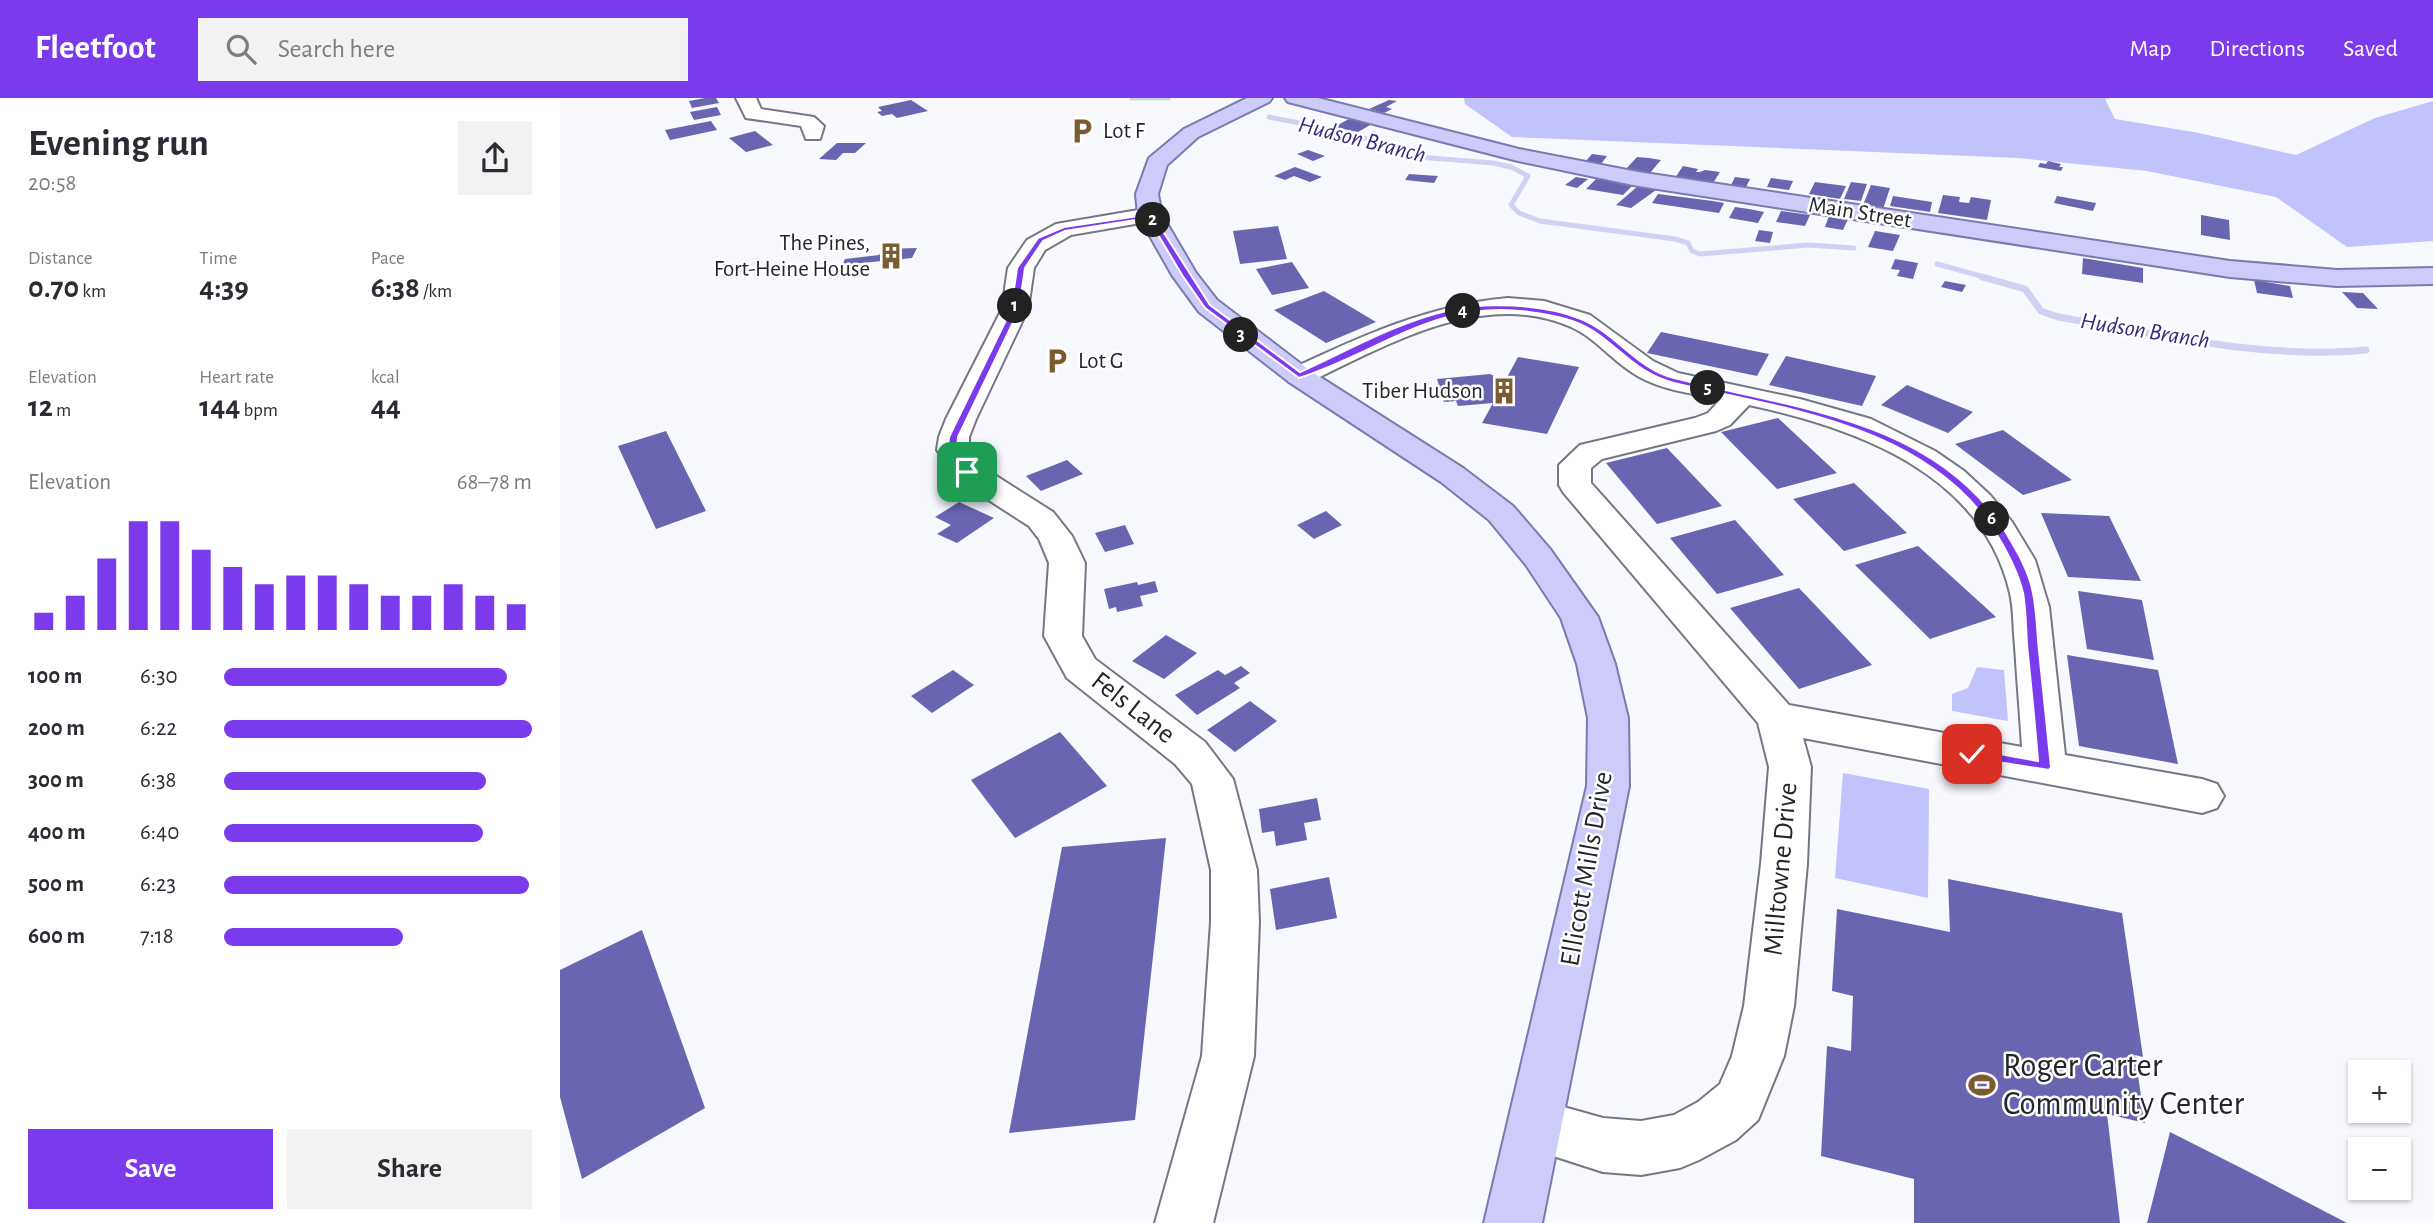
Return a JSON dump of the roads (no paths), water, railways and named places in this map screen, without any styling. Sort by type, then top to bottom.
[{"type":"main road","points":[[1150,215],[1147,194],[1157,163],[1191,133],[1262,98]]},
{"type":"main road","name":"Main Street","points":[[1296,98],[1518,155],[1638,179],[2230,269],[2337,278],[2433,276]]},
{"type":"main road","name":"Ellicott Mills Drive","points":[[1150,215],[1185,275],[1208,306],[1299,376],[1452,475],[1502,513],[1538,557],[1579,617],[1596,664],[1608,718],[1608,786],[1513,1223]]},
{"type":"street","points":[[746,98],[753,114],[807,121],[814,126],[813,135]]},
{"type":"street","name":"Fels Lane","points":[[1150,215],[1064,229],[1041,239],[1021,268],[1015,310],[961,419],[954,437],[953,450],[967,472],[1041,519],[1055,536],[1067,563],[1063,636],[1081,668],[1190,752],[1212,779],[1234,870],[1235,922],[1228,1056],[1184,1223]]},
{"type":"street","points":[[1299,376],[1426,319],[1448,312],[1510,307],[1551,312],[1581,321],[1642,368],[1668,379],[1830,416],[1888,438],[1921,456],[1959,483],[1986,509],[2016,558],[2028,593],[2045,767]]},
{"type":"street","name":"Milltowne Drive","points":[[1535,1125],[1603,1145],[1641,1148],[1680,1141],[1717,1121],[1738,1102],[1758,1056],[1769,1006],[1784,864],[1790,767],[1777,718],[1575,485],[1575,465],[1591,452],[1705,425],[1719,419],[1742,395]]},
{"type":"street","points":[[1777,718],[2202,796]]},
{"type":"waterway","name":"Hudson Branch","points":[[1132,98],[1168,98]]},
{"type":"waterway","name":"Hudson Branch","points":[[1269,117],[1350,133],[1419,157],[1511,167],[1528,176],[1511,205],[1519,213],[1540,221],[1675,239],[1688,243],[1692,251],[1700,254],[1809,245],[1854,248]]},
{"type":"waterway","name":"Hudson Branch","points":[[1937,264],[1988,278]]},
{"type":"waterway","name":"Hudson Branch","points":[[1982,277],[2025,289],[2041,311],[2058,317],[2212,344],[2290,351],[2366,350]]},
{"type":"place","name":"Lot F","points":[[1082,131]]},
{"type":"place","name":"The Pines, Fort-Heine House","points":[[891,256]]},
{"type":"place","name":"Lot G","points":[[1057,361]]},
{"type":"place","name":"Tiber Hudson","points":[[1504,391]]},
{"type":"place","name":"Roger Carter Community Center","points":[[1982,1085]]}]
